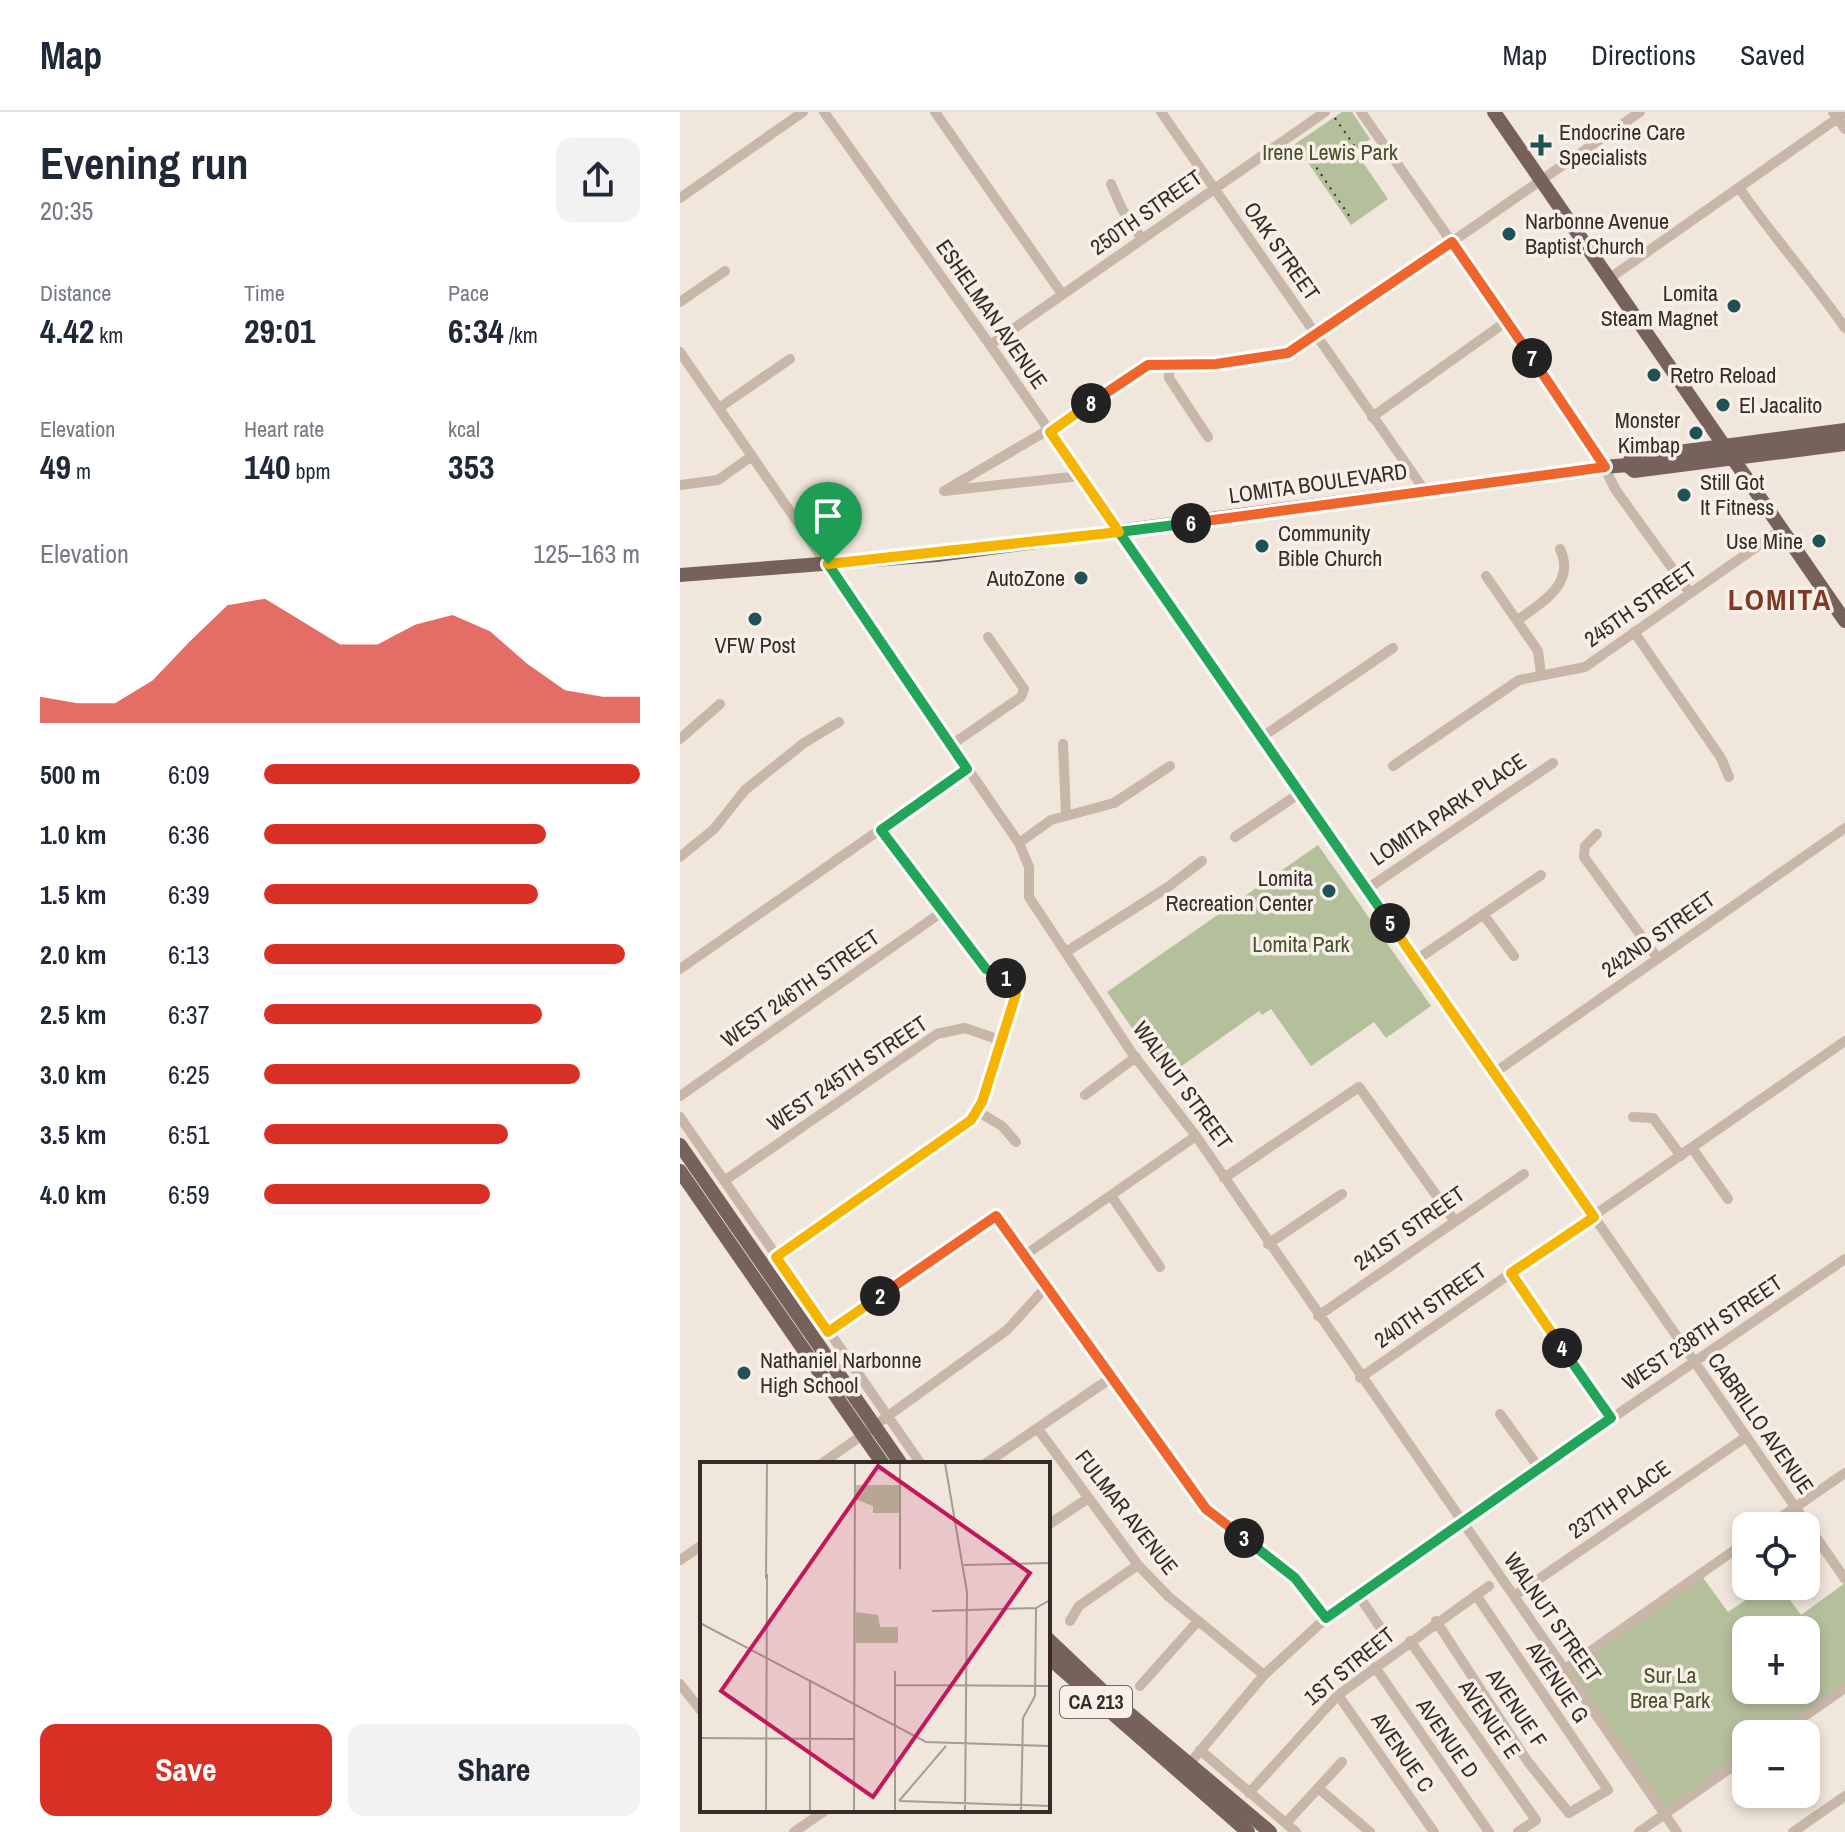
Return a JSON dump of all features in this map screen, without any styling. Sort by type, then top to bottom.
[{"type":"main road","points":[[1494,112],[1845,621]]},
{"type":"main road","name":"LOMITA BOULEVARD","points":[[1627,465],[1632,458],[1845,430]]},
{"type":"main road","name":"LOMITA BOULEVARD","points":[[680,575],[828,564],[1119,532],[1605,467],[1627,465],[1634,471],[1845,444]]},
{"type":"main road","points":[[680,1145],[900,1462]]},
{"type":"main road","points":[[680,1171],[874,1426],[883,1462]]},
{"type":"main road","name":"CA 213","points":[[1050,1641],[1248,1832]]},
{"type":"main road","name":"CA 213","points":[[1050,1659],[1185,1769],[1270,1832]]},
{"type":"street","points":[[680,198],[803,112]]},
{"type":"street","name":"ESHELMAN AVENUE","points":[[824,112],[990,345],[1645,1291]]},
{"type":"street","points":[[935,112],[1062,294]]},
{"type":"street","name":"OAK STREET","points":[[1161,112],[1425,491]]},
{"type":"street","name":"250TH STREET","points":[[990,345],[1325,112]]},
{"type":"street","points":[[1361,112],[1507,321],[1605,467],[1615,489],[1690,593]]},
{"type":"street","points":[[1080,476],[944,491],[1049,431],[1138,369],[1169,364],[1216,364],[1288,353],[1317,337],[1640,112]]},
{"type":"street","points":[[1610,278],[1740,189],[1839,115],[1845,129]]},
{"type":"street","points":[[1111,184],[1122,209],[1142,239]]},
{"type":"street","points":[[1740,189],[1777,243],[1808,274],[1845,328]]},
{"type":"street","points":[[680,302],[725,271]]},
{"type":"street","points":[[1372,417],[1507,321]]},
{"type":"street","name":"WALNUT STREET","points":[[680,352],[1019,843],[1029,867],[1029,897],[1136,1057],[1196,1136],[1361,1380],[1464,1521],[1677,1832]]},
{"type":"street","points":[[719,408],[790,359]]},
{"type":"street","points":[[1169,364],[1169,378],[1208,437]]},
{"type":"street","points":[[680,485],[718,480],[752,456]]},
{"type":"street","name":"245TH STREET","points":[[1393,766],[1519,680],[1585,667],[1782,529]]},
{"type":"street","points":[[1519,619],[1558,587],[1565,569],[1560,549]]},
{"type":"street","points":[[1486,576],[1519,619],[1538,651],[1541,675]]},
{"type":"street","points":[[1634,632],[1721,758],[1729,777]]},
{"type":"street","points":[[951,745],[1021,697],[1024,689],[988,637]]},
{"type":"street","points":[[1262,737],[1393,648]]},
{"type":"street","points":[[680,739],[720,704]]},
{"type":"street","points":[[680,857],[714,829],[745,790],[804,743],[839,722]]},
{"type":"street","points":[[1063,744],[1066,815]]},
{"type":"street","name":"LOMITA PARK PLACE","points":[[1367,889],[1553,763]]},
{"type":"street","points":[[1019,843],[1051,820],[1114,803],[1170,766]]},
{"type":"street","points":[[680,969],[967,769]]},
{"type":"street","points":[[1235,837],[1300,793]]},
{"type":"street","name":"242ND STREET","points":[[1494,1073],[1845,828]]},
{"type":"street","points":[[776,1257],[963,1127],[977,1111],[1016,994],[1015,982],[986,969],[881,830]]},
{"type":"street","points":[[1597,834],[1585,846],[1584,857],[1658,959]]},
{"type":"street","points":[[1066,952],[1168,887],[1202,861]]},
{"type":"street","points":[[1416,960],[1541,875]]},
{"type":"street","name":"WEST 246TH STREET","points":[[680,1096],[942,912]]},
{"type":"street","points":[[1483,914],[1514,956]]},
{"type":"street","name":"WEST 245TH STREET","points":[[724,1181],[937,1034],[965,1028],[1000,1040]]},
{"type":"street","name":"240TH STREET","points":[[1361,1380],[1845,1041]]},
{"type":"street","points":[[1085,1095],[1136,1057]]},
{"type":"street","points":[[1224,1178],[1359,1087],[1454,1220]]},
{"type":"street","points":[[977,1111],[1002,1126],[1016,1142]]},
{"type":"street","points":[[680,1117],[828,1332],[874,1426],[919,1462]]},
{"type":"street","points":[[1633,1117],[1653,1118],[1681,1156]]},
{"type":"street","points":[[1025,1255],[1196,1136]]},
{"type":"street","points":[[1692,1148],[1728,1199]]},
{"type":"street","name":"241ST STREET","points":[[1318,1316],[1524,1174]]},
{"type":"street","points":[[1268,1244],[1342,1194]]},
{"type":"street","points":[[1112,1197],[1160,1267]]},
{"type":"street","points":[[828,1332],[996,1216],[1206,1509],[1295,1578],[1326,1618]]},
{"type":"street","name":"WEST 238TH STREET","points":[[1185,1769],[1264,1675],[1326,1618],[1845,1259]]},
{"type":"street","points":[[1511,1273],[1611,1418]]},
{"type":"street","points":[[824,1462],[984,1348],[1047,1286]]},
{"type":"street","name":"CABRILLO AVENUE","points":[[1645,1291],[1845,1579]]},
{"type":"street","points":[[988,1462],[1111,1378]]},
{"type":"street","points":[[1500,1414],[1539,1468]]},
{"type":"street","name":"FULMAR AVENUE","points":[[1038,1429],[1138,1565],[1198,1621],[1264,1675]]},
{"type":"street","name":"237TH PLACE","points":[[1514,1596],[1746,1437]]},
{"type":"street","points":[[1788,1512],[1845,1473]]},
{"type":"street","points":[[1050,1524],[1087,1499]]},
{"type":"street","points":[[680,1560],[698,1548]]},
{"type":"street","points":[[1565,1669],[1732,1552]]},
{"type":"street","points":[[1070,1621],[1079,1606],[1138,1565]]},
{"type":"street","name":"1ST STREET","points":[[1249,1793],[1338,1695],[1436,1621],[1489,1586]]},
{"type":"street","name":"AVENUE G","points":[[1476,1595],[1608,1790],[1569,1813]]},
{"type":"street","points":[[1359,1596],[1388,1639]]},
{"type":"street","points":[[1140,1686],[1198,1621]]},
{"type":"street","name":"AVENUE F","points":[[1436,1621],[1528,1762],[1569,1813]]},
{"type":"street","name":"AVENUE E","points":[[1410,1641],[1536,1820],[1518,1832]]},
{"type":"street","name":"AVENUE D","points":[[1375,1667],[1489,1832]]},
{"type":"street","points":[[680,1684],[700,1709]]},
{"type":"street","points":[[1799,1720],[1845,1688]]},
{"type":"street","name":"AVENUE C","points":[[1338,1695],[1434,1832]]},
{"type":"street","points":[[1200,1750],[1296,1832]]},
{"type":"street","points":[[1286,1823],[1342,1762]]},
{"type":"street","points":[[1639,1832],[1732,1767]]},
{"type":"street","points":[[1318,1788],[1370,1832]]},
{"type":"street","points":[[1793,1832],[1845,1796]]},
{"type":"street","points":[[794,1832],[823,1812]]},
{"type":"green space","name":"Irene Lewis Park","points":[[1342,112],[1352,112],[1370,139],[1355,151],[1388,199],[1351,225],[1295,144]]},
{"type":"green space","name":"Lomita Park","points":[[1318,845],[1431,1006],[1386,1038],[1374,1022],[1311,1066],[1271,1009],[1262,1015],[1259,1011],[1166,1077],[1107,992]]},
{"type":"green space","name":"Sur La Brea Park","points":[[1701,1575],[1728,1612],[1746,1600],[1790,1600],[1801,1615],[1845,1583],[1845,1686],[1820,1703],[1820,1616],[1732,1616],[1732,1704],[1819,1704],[1796,1720],[1732,1720],[1732,1765],[1665,1812],[1567,1669]]},
{"type":"railway","points":[[1335,118],[1356,148]]},
{"type":"railway","points":[[1312,161],[1350,217]]},
{"type":"place","name":"Endocrine Care Specialists","points":[[1541,145]]},
{"type":"place","name":"Narbonne Avenue Baptist Church","points":[[1509,234]]},
{"type":"place","name":"Lomita Steam Magnet","points":[[1734,306]]},
{"type":"place","name":"Retro Reload","points":[[1654,375]]},
{"type":"place","name":"El Jacalito","points":[[1723,405]]},
{"type":"place","name":"Monster Kimbap","points":[[1696,433]]},
{"type":"place","name":"Still Got It Fitness","points":[[1684,495]]},
{"type":"place","name":"Use Mine","points":[[1819,541]]},
{"type":"place","name":"Community Bible Church","points":[[1262,546]]},
{"type":"place","name":"AutoZone","points":[[1081,578]]},
{"type":"place","name":"VFW Post","points":[[755,619]]},
{"type":"place","name":"Lomita Recreation Center","points":[[1329,891]]},
{"type":"place","name":"Nathaniel Narbonne High School","points":[[744,1373]]},
{"type":"district","name":"LOMITA","points":[[1780,600]]},
{"type":"route","points":[[828,564],[937,555],[1119,532],[1050,432],[1148,365],[1216,364],[1288,353],[1317,337],[1452,242],[1596,449],[1605,467],[1119,532],[1594,1217],[1511,1273],[1611,1418],[1326,1618],[1295,1578],[1206,1509],[996,1216],[828,1332],[776,1257],[971,1120],[982,1102],[1016,994],[1015,982],[986,969],[881,830],[967,769],[828,564]]}]
